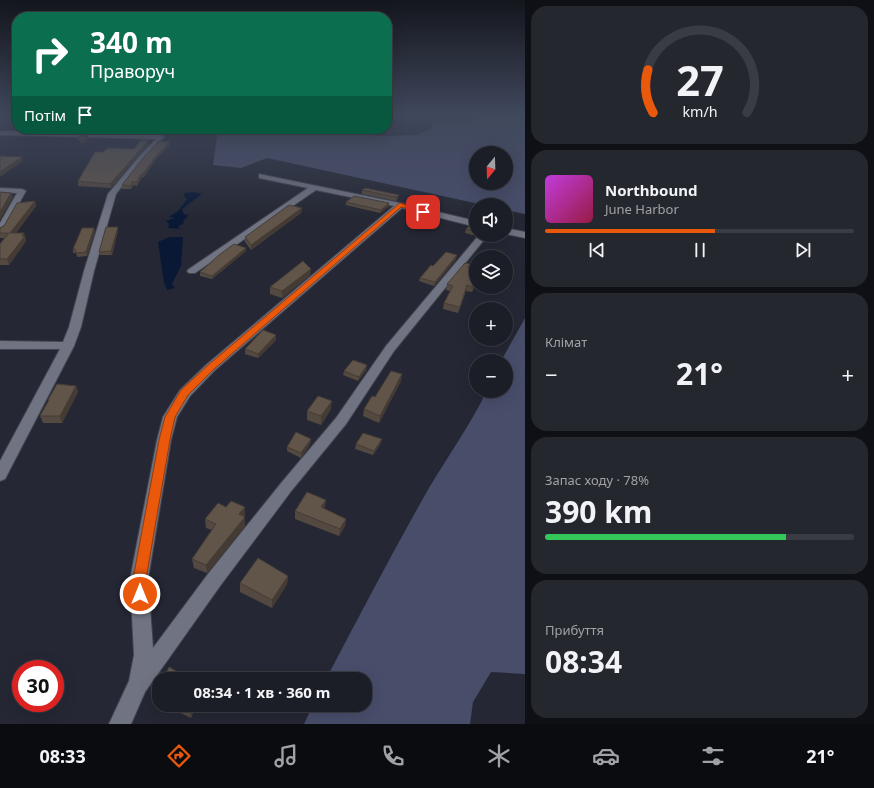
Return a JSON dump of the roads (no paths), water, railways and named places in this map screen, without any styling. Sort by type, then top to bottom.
[{"type":"street","points":[[0,475],[68,346],[75,327],[89,271],[112,194],[149,150]]},
{"type":"street","points":[[262,176],[400,205],[469,222]]},
{"type":"street","points":[[192,271],[314,188]]},
{"type":"street","points":[[0,190],[22,191],[0,230]]},
{"type":"street","points":[[138,685],[144,655],[139,579],[164,440],[170,417],[185,393],[210,368],[400,205]]},
{"type":"street","points":[[513,232],[525,235]]},
{"type":"street","points":[[120,724],[138,685],[210,586],[272,505],[341,421],[390,348],[478,242]]},
{"type":"street","points":[[0,345],[68,346]]}]
